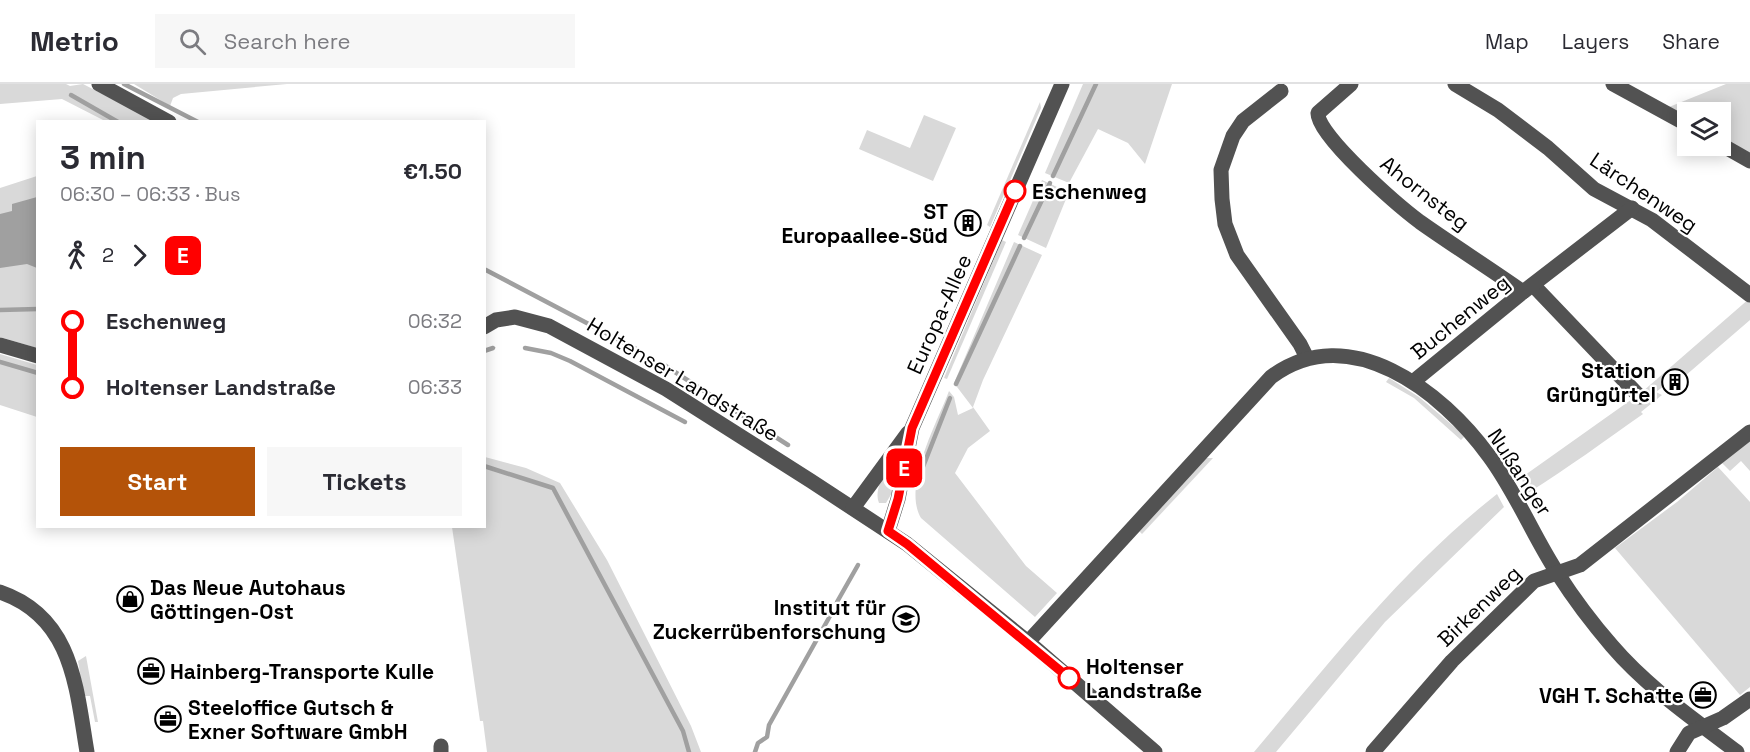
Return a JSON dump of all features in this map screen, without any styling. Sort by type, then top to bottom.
[{"type":"street","points":[[99,84],[166,120]]},
{"type":"street","name":"Europa-Allee","points":[[888,531],[898,499],[912,428],[1062,84]]},
{"type":"street","name":"Ahornsteg","points":[[1351,84],[1318,113],[1321,126],[1348,157],[1419,221],[1528,289]]},
{"type":"street","name":"Lärchenweg","points":[[1455,84],[1498,110],[1594,189],[1632,208],[1750,295]]},
{"type":"street","points":[[1613,84],[1677,119]]},
{"type":"street","points":[[1281,91],[1243,121],[1233,136],[1221,171],[1222,199],[1225,224],[1237,255],[1291,331],[1307,358]]},
{"type":"street","points":[[1731,150],[1750,161]]},
{"type":"street","name":"Buchenweg","points":[[1414,381],[1632,208]]},
{"type":"street","name":"Buchenweg","points":[[1528,289],[1640,397]]},
{"type":"street","name":"Holtenser Landstraße","points":[[486,322],[508,317],[529,318],[574,338],[666,389],[853,508],[888,531],[1028,642],[1155,752]]},
{"type":"street","points":[[0,345],[36,355]]},
{"type":"street","name":"Nußanger","points":[[1028,642],[1271,377],[1284,368],[1307,358],[1325,354],[1347,355],[1414,381],[1473,436],[1490,456],[1557,573],[1614,648],[1666,699],[1737,752]]},
{"type":"street","name":"Europa-Allee","points":[[853,508],[912,428]]},
{"type":"street","name":"Birkenweg","points":[[1373,752],[1485,627],[1534,581],[1580,565],[1750,432]]},
{"type":"street","points":[[0,592],[18,599],[34,611],[63,646],[71,666],[87,752]]},
{"type":"street","points":[[1677,752],[1689,733],[1723,718],[1750,699]]},
{"type":"shaded area","points":[[0,84],[66,84],[70,86],[83,84],[153,120],[103,120],[62,99],[0,104]]},
{"type":"shaded area","points":[[134,84],[287,84],[181,94],[173,98],[170,106]]},
{"type":"shaded area","points":[[1083,84],[1172,84],[1145,164],[1128,143],[1098,129],[1069,183],[1045,173]]},
{"type":"shaded area","points":[[1726,84],[1750,84],[1750,155],[1731,143],[1731,102],[1681,102]]},
{"type":"shaded area","points":[[1040,102],[1041,108],[990,227],[987,225]]},
{"type":"shaded area","points":[[1677,104],[1677,112],[1669,107]]},
{"type":"shaded area","points":[[924,115],[956,128],[933,181],[859,149],[867,130],[910,148]]},
{"type":"shaded area","points":[[36,176],[36,348],[0,337],[0,188]]},
{"type":"shaded area","points":[[1042,180],[1057,187],[1054,194],[1066,199],[1046,248],[1018,235]]},
{"type":"shaded area","points":[[36,197],[36,268],[27,264],[0,268],[0,214],[12,211],[12,204]]},
{"type":"shaded area","points":[[1002,240],[1006,242],[947,379],[944,378]]},
{"type":"shaded area","points":[[1014,242],[1042,255],[983,380],[973,407],[990,431],[968,448],[955,473],[1026,566],[1057,593],[1035,617],[921,518],[916,505],[918,472],[923,454],[949,391],[954,397],[958,415],[973,408],[954,383]]},
{"type":"shaded area","points":[[1750,298],[1750,320],[1685,376],[1676,377],[1656,392],[1662,395],[1641,412],[1643,414],[1528,493],[1521,478],[1642,392]]},
{"type":"shaded area","points":[[0,354],[36,365],[36,417],[0,405]]},
{"type":"shaded area","points":[[1389,378],[1419,397],[1465,436],[1461,440],[1414,398],[1386,382]]},
{"type":"shaded area","points":[[1750,440],[1750,471],[1741,461],[1730,471],[1722,463]]},
{"type":"shaded area","points":[[903,448],[893,491],[886,503],[879,503],[878,488],[881,481]]},
{"type":"shaded area","points":[[486,457],[526,468],[560,483],[607,560],[691,726],[701,752],[487,752],[483,721],[480,721],[452,528],[486,528]]},
{"type":"shaded area","points":[[1205,458],[1213,458],[1142,534],[1138,530]]},
{"type":"shaded area","points":[[1718,467],[1750,502],[1750,687],[1740,695],[1615,548],[1677,502]]},
{"type":"shaded area","points":[[1497,494],[1504,507],[1385,622],[1276,752],[1254,752],[1399,584],[1430,552]]},
{"type":"shaded area","points":[[86,656],[98,722],[95,722],[90,696],[84,696],[78,661]]},
{"type":"waterway","points":[[124,84],[194,120]]},
{"type":"waterway","points":[[1053,176],[1096,84]]},
{"type":"waterway","points":[[71,95],[115,120]]},
{"type":"waterway","points":[[1024,238],[1050,183]]},
{"type":"waterway","points":[[956,384],[1020,246]]},
{"type":"waterway","points":[[486,270],[642,352]]},
{"type":"waterway","points":[[0,310],[36,309]]},
{"type":"waterway","points":[[486,350],[493,348]]},
{"type":"waterway","points":[[525,348],[551,353],[570,361],[685,422]]},
{"type":"waterway","points":[[0,362],[36,372]]},
{"type":"waterway","points":[[661,363],[788,445]]},
{"type":"waterway","points":[[919,477],[950,398]]},
{"type":"waterway","points":[[486,467],[553,488],[683,731],[689,752]]},
{"type":"waterway","points":[[837,602],[858,565]]},
{"type":"waterway","points":[[755,752],[758,743],[767,737],[769,725],[830,616]]},
{"type":"bus line","name":"E","points":[[1015,191],[912,428],[898,499],[888,531],[1028,642],[1069,678]]},
{"type":"place","name":"Eschenweg","points":[[1015,191]]},
{"type":"place","name":"ST Europaallee-Süd","points":[[968,223]]},
{"type":"place","name":"Station Grüngürtel","points":[[1675,382]]},
{"type":"place","name":"Das Neue Autohaus Göttingen-Ost","points":[[130,599]]},
{"type":"place","name":"Institut für Zuckerrübenforschung","points":[[906,619]]},
{"type":"place","name":"Hainberg-Transporte Kulle","points":[[151,671]]},
{"type":"place","name":"Holtenser Landstraße","points":[[1069,678]]},
{"type":"place","name":"VGH T. Schatte","points":[[1703,695]]},
{"type":"place","name":"Steeloffice Gutsch & Exner Software GmbH","points":[[168,719]]}]
